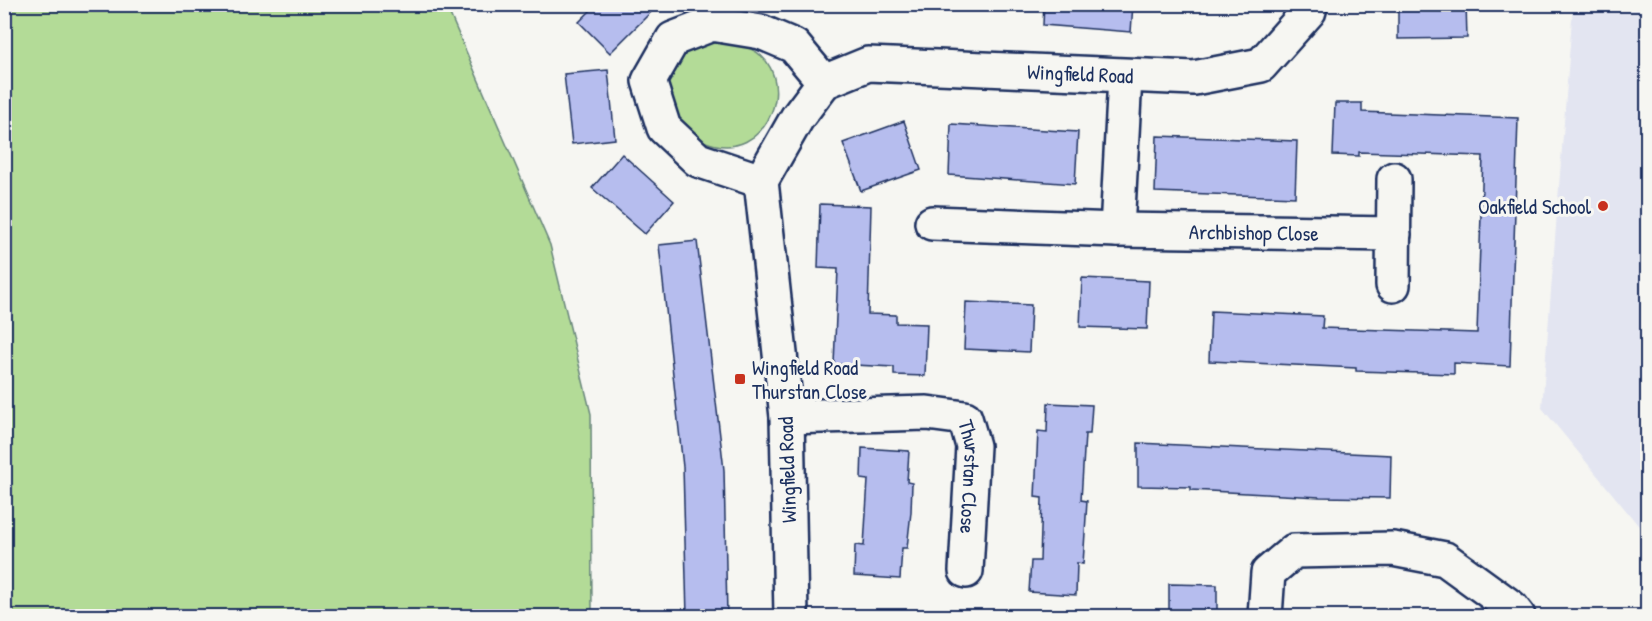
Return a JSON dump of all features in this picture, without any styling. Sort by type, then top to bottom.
[{"type":"street","name":"Wingfield Road","points":[[824,82],[868,64],[1125,77],[1194,78],[1261,65],[1309,11],[1310,4]]},
{"type":"street","points":[[712,24],[761,32],[794,46],[824,82],[797,118],[761,181],[698,160],[664,128],[649,81],[673,39],[712,24]]},
{"type":"street","points":[[1117,230],[1125,77]]},
{"type":"street","points":[[1393,285],[1394,179]]},
{"type":"street","name":"Wingfield Road","points":[[761,181],[787,417],[791,616]]},
{"type":"street","name":"Archbishop Close","points":[[932,223],[1117,230],[1394,234]]},
{"type":"street","name":"Thurstan Close","points":[[787,417],[927,414],[965,418],[973,446],[966,571]]},
{"type":"street","points":[[1265,616],[1268,573],[1294,550],[1393,549],[1445,559],[1511,607],[1518,616]]},
{"type":"shaded area","name":"Oakfield School","points":[[1573,5],[1647,5],[1647,536],[1542,408]]},
{"type":"green space","points":[[4,5],[446,5],[550,245],[591,414],[592,616],[5,616]]},
{"type":"green space","points":[[708,43],[734,44],[749,48],[765,60],[774,76],[775,95],[771,114],[761,130],[746,142],[726,146],[703,141],[687,132],[674,119],[659,85],[671,53]]},
{"type":"building","points":[[597,4],[659,4],[610,53],[579,22]]},
{"type":"building","points":[[1044,4],[1133,4],[1131,32],[1043,25]]},
{"type":"building","points":[[1398,4],[1466,4],[1467,38],[1398,39]]},
{"type":"building","points":[[608,70],[615,139],[572,144],[564,74]]},
{"type":"building","points":[[1335,103],[1362,103],[1362,112],[1518,118],[1510,366],[1454,363],[1454,374],[1356,371],[1356,368],[1209,361],[1211,311],[1323,316],[1322,328],[1477,333],[1483,156],[1359,152],[1359,156],[1333,155]]},
{"type":"building","points":[[904,121],[921,170],[861,191],[843,143]]},
{"type":"building","points":[[951,124],[1078,132],[1075,184],[949,175]]},
{"type":"building","points":[[1157,136],[1297,141],[1295,197],[1155,192]]},
{"type":"building","points":[[622,154],[674,201],[645,234],[592,188]]},
{"type":"building","points":[[820,204],[871,206],[868,314],[896,315],[896,323],[927,324],[925,376],[894,375],[894,367],[834,364],[838,269],[818,268]]},
{"type":"building","points":[[697,241],[724,470],[727,616],[687,616],[683,467],[659,245]]},
{"type":"building","points":[[1082,278],[1149,281],[1147,329],[1080,327]]},
{"type":"building","points":[[966,302],[1031,305],[1029,352],[964,349]]},
{"type":"building","points":[[1048,403],[1092,405],[1090,434],[1085,434],[1081,500],[1087,501],[1083,564],[1077,563],[1076,595],[1029,592],[1031,561],[1040,561],[1042,498],[1035,497],[1038,431],[1047,432]]},
{"type":"building","points":[[1138,443],[1391,455],[1390,498],[1320,497],[1191,490],[1191,487],[1138,486]]},
{"type":"building","points":[[862,448],[909,451],[907,482],[912,483],[911,512],[907,548],[902,548],[900,579],[854,576],[855,545],[864,546],[868,480],[861,479]]},
{"type":"building","points":[[1169,584],[1217,585],[1217,616],[1169,616]]},
{"type":"place","name":"Oakfield School","points":[[1603,206]]},
{"type":"place","name":"Wingfield Road Thurstan Close","points":[[740,379]]}]
